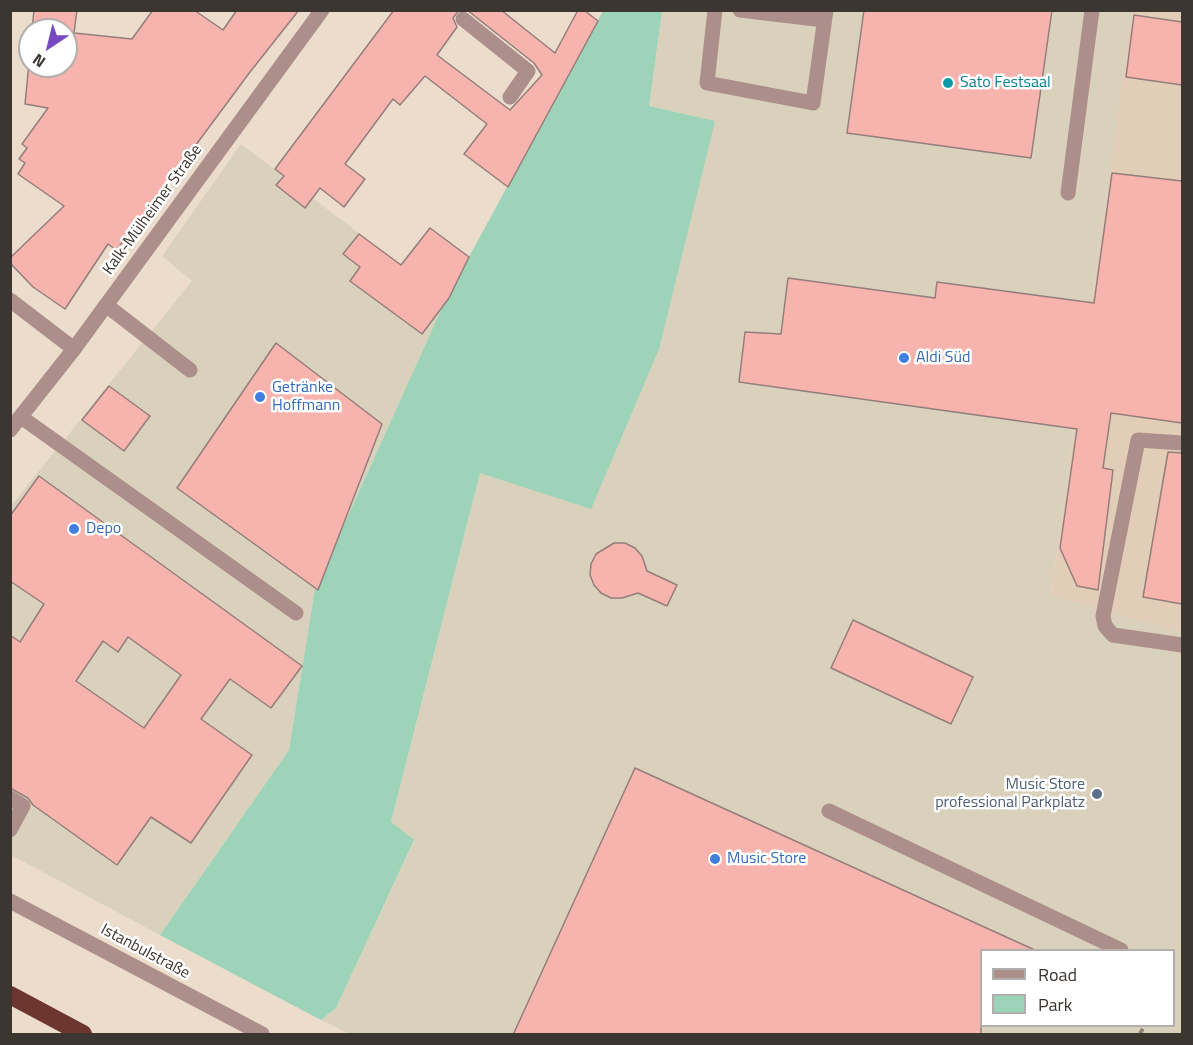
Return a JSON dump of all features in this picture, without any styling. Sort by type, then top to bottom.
[{"type":"highway","points":[[10,995],[83,1035]]},
{"type":"street","name":"Kalk-Mülheimer Straße","points":[[10,430],[74,349],[322,10]]},
{"type":"street","points":[[715,10],[707,83],[813,103],[825,15],[740,10]]},
{"type":"street","points":[[1068,193],[1092,10]]},
{"type":"street","points":[[463,19],[528,71],[510,97]]},
{"type":"street","points":[[10,300],[74,349]]},
{"type":"street","points":[[106,305],[190,370]]},
{"type":"street","points":[[21,417],[296,613]]},
{"type":"street","points":[[1182,443],[1138,440],[1103,616],[1105,626],[1113,636],[1182,645]]},
{"type":"street","points":[[10,798],[23,806],[10,830]]},
{"type":"street","points":[[829,811],[1117,949]]},
{"type":"street","name":"Istanbulstraße","points":[[10,901],[262,1035]]},
{"type":"shaded area","points":[[662,11],[1132,11],[1051,594],[1182,632],[1182,1034],[349,1034],[321,1020],[336,1008],[414,841],[391,823],[480,473],[715,122],[649,106]]},
{"type":"shaded area","points":[[1132,11],[1182,11],[1182,632],[1051,595]]},
{"type":"shaded area","points":[[241,144],[446,299],[315,589],[289,750],[160,935],[11,855],[10,507],[192,281],[162,256]]},
{"type":"green space","points":[[603,11],[662,11],[649,106],[715,121],[659,349],[591,509],[480,473],[391,822],[414,840],[336,1008],[321,1020],[160,935],[289,750],[315,589],[446,299]]},
{"type":"building","points":[[34,10],[77,10],[76,18],[33,18]]},
{"type":"building","points":[[153,10],[194,10],[223,30],[237,10],[299,10],[135,227],[116,250],[108,244],[65,309],[33,287],[10,263],[10,258],[64,206],[18,174],[25,163],[19,159],[27,148],[22,144],[48,108],[25,104],[28,78],[78,78],[78,33],[132,39]]},
{"type":"building","points":[[394,10],[459,10],[453,18],[457,27],[437,55],[510,110],[542,75],[534,63],[467,10],[501,10],[555,53],[578,10],[584,10],[598,21],[508,187],[464,154],[487,124],[425,76],[400,105],[393,99],[345,164],[365,179],[344,207],[320,188],[305,208],[276,185],[284,176],[275,169]]},
{"type":"building","name":"Sato Festsaal","points":[[864,10],[1052,10],[1031,158],[847,133]]},
{"type":"building","points":[[1134,15],[1182,22],[1182,85],[1126,77]]},
{"type":"building","points":[[1112,173],[1182,181],[1182,423],[1111,413],[1103,468],[1113,470],[1098,590],[1077,586],[1060,548],[1077,429],[739,382],[745,332],[781,334],[788,278],[935,298],[937,282],[1094,303]]},
{"type":"building","points":[[430,228],[469,257],[449,298],[422,334],[350,281],[360,267],[343,254],[359,234],[401,265]]},
{"type":"building","points":[[276,343],[382,424],[318,590],[177,488]]},
{"type":"building","points":[[109,386],[150,416],[124,451],[82,420]]},
{"type":"building","points":[[1168,452],[1182,453],[1182,604],[1143,597]]},
{"type":"building","points":[[39,476],[302,666],[271,708],[230,679],[201,719],[252,755],[191,843],[151,817],[117,865],[33,805],[28,798],[10,788],[10,635],[20,642],[44,604],[10,581],[10,516]],"holes":[[[128,637],[181,675],[144,728],[76,681],[103,641],[118,652]]]},
{"type":"building","points":[[614,543],[625,543],[635,548],[642,556],[647,571],[677,585],[667,606],[638,593],[622,598],[611,598],[601,593],[594,585],[590,575],[591,564],[596,554]]},
{"type":"building","points":[[853,620],[973,677],[951,724],[831,668]]},
{"type":"building","name":"Music Store","points":[[635,768],[1033,949],[980,949],[981,1035],[513,1035]]},
{"type":"place","name":"Sato Festsaal","points":[[948,83]]},
{"type":"place","name":"Aldi Süd","points":[[904,358]]},
{"type":"place","name":"Getränke Hoffmann","points":[[260,397]]},
{"type":"place","name":"Depo","points":[[74,529]]},
{"type":"place","name":"Music Store professional Parkplatz","points":[[1097,794]]},
{"type":"place","name":"Music Store","points":[[715,859]]}]
